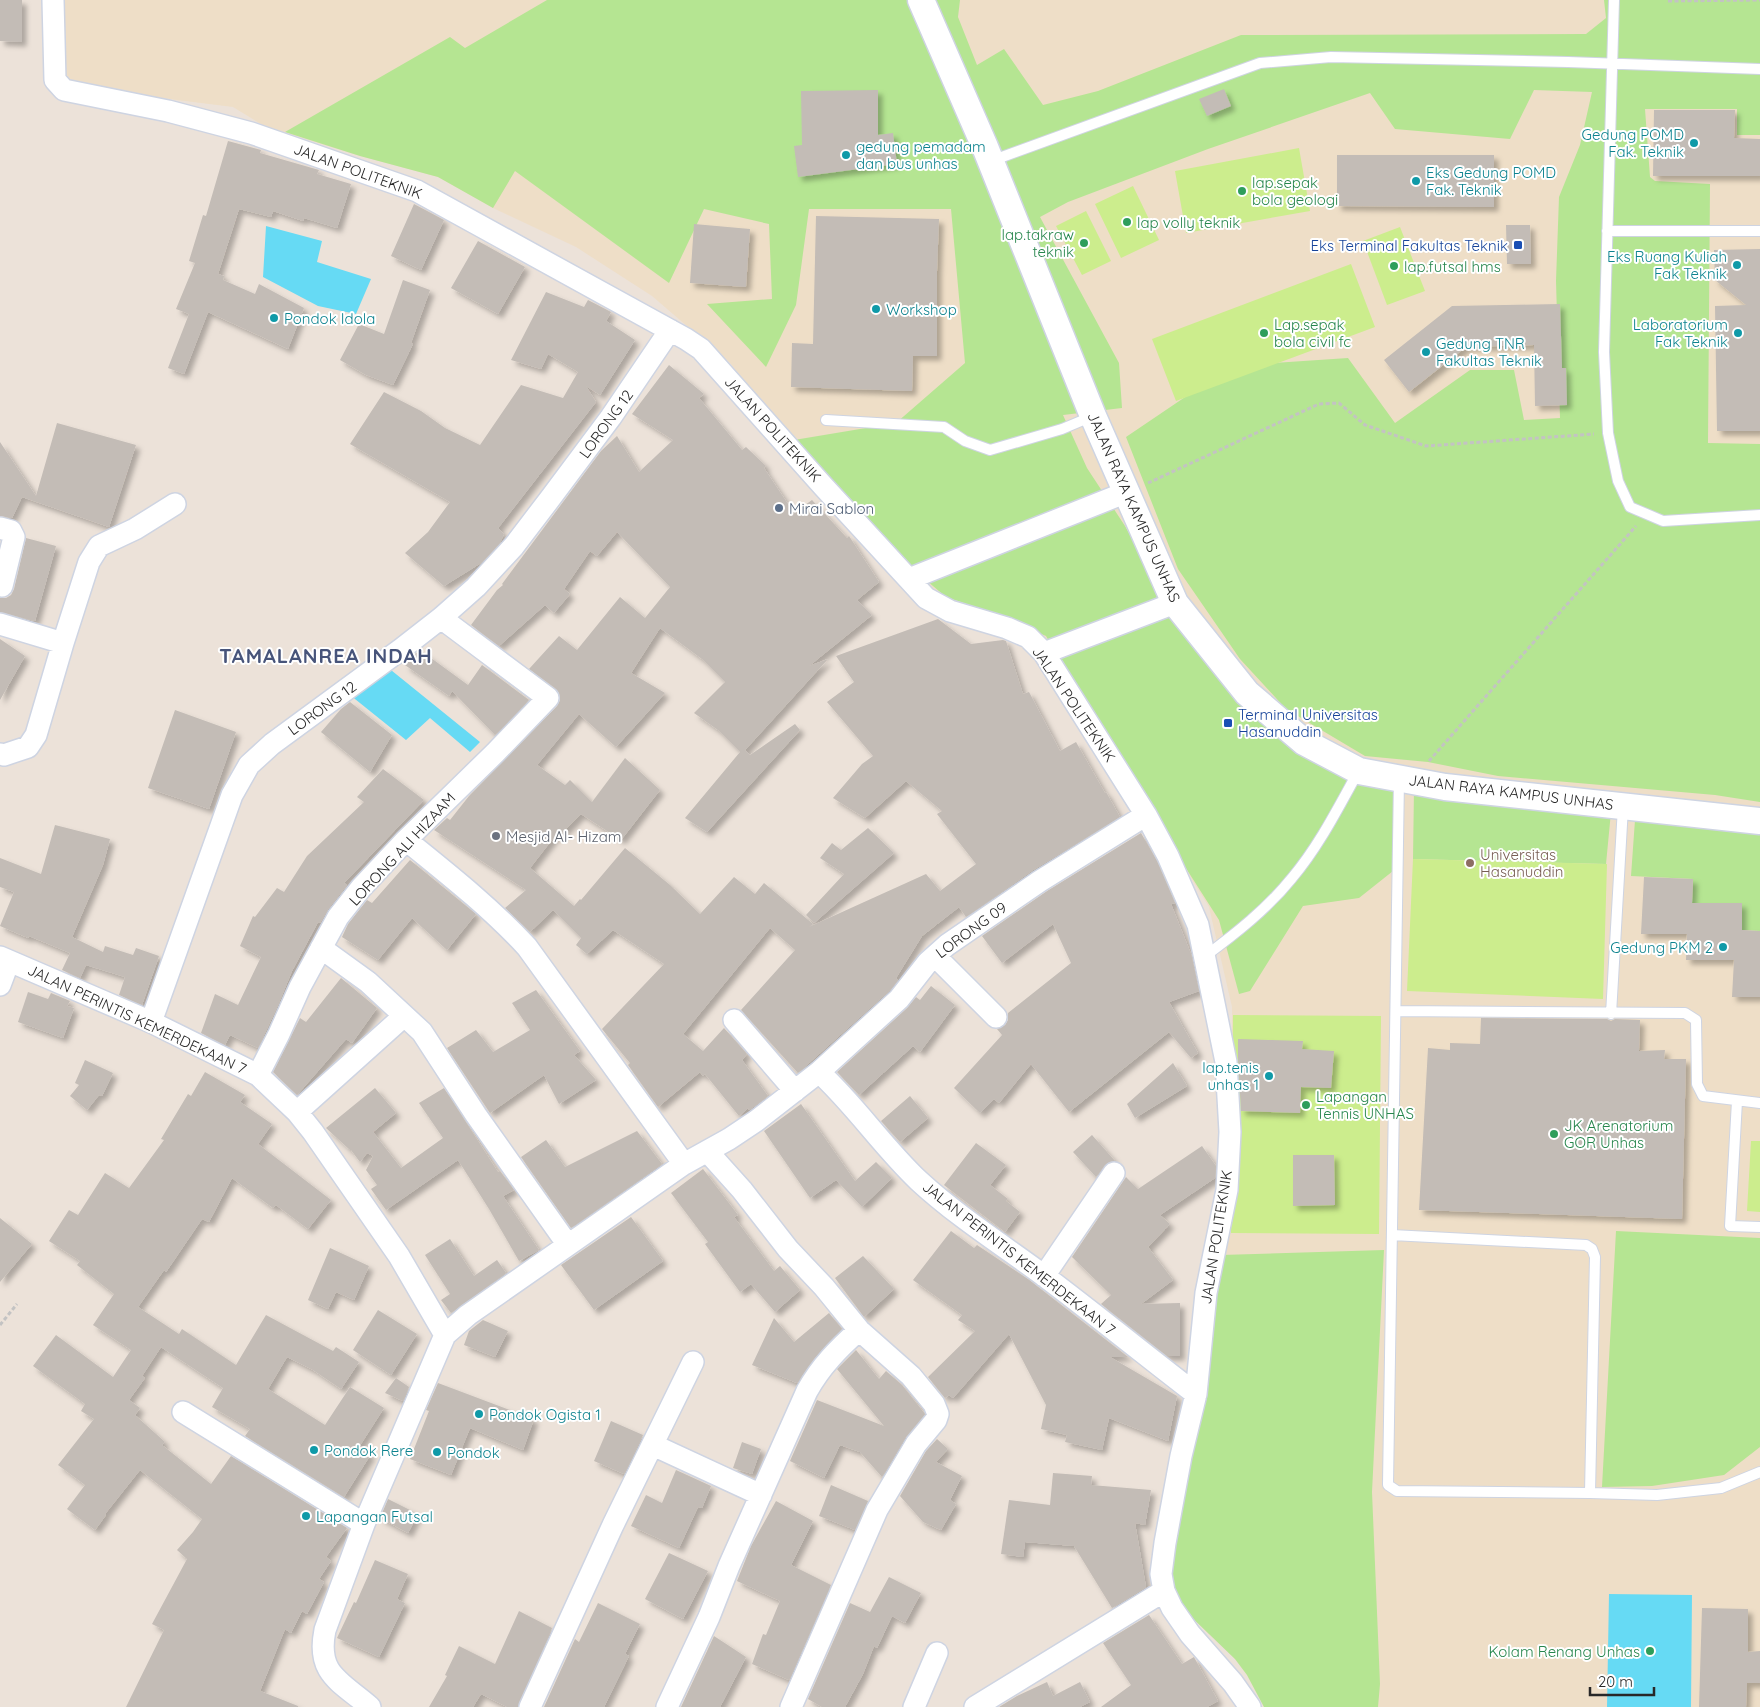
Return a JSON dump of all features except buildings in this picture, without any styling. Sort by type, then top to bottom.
[{"type":"street","name":"JALAN POLITEKNIK","points":[[54,0],[55,80],[64,90],[168,111],[251,132],[416,191],[686,338],[702,349],[823,486],[926,598],[950,611],[1007,628],[1028,637],[1044,653],[1146,815],[1168,856],[1198,925],[1226,1062],[1230,1132],[1227,1190],[1206,1293],[1196,1394],[1181,1456],[1161,1574],[1164,1591],[1172,1608],[1190,1634],[1218,1665],[1242,1704]]},
{"type":"street","name":"JALAN RAYA KAMPUS UNHAS","points":[[921,0],[990,161],[1094,416],[1175,603],[1247,693],[1304,742],[1359,771],[1445,787],[1760,820]]},
{"type":"street","name":"LORONG 12","points":[[150,1022],[232,795],[249,765],[272,744],[319,711],[441,618],[476,587],[514,546],[612,417],[670,330]]},
{"type":"street","points":[[909,579],[1127,492]]},
{"type":"street","points":[[0,754],[11,753],[28,747],[36,735],[89,562],[100,546],[136,529],[175,504]]},
{"type":"street","points":[[0,528],[10,531],[14,538],[2,586]]},
{"type":"street","points":[[1044,653],[1175,603]]},
{"type":"street","name":"LORONG ALI HIZAAM","points":[[258,1075],[300,987],[338,917],[406,840],[548,698],[441,618]]},
{"type":"street","points":[[0,624],[63,642]]},
{"type":"street","name":"LORONG 09","points":[[819,1072],[899,999],[934,956],[1040,881],[1146,815]]},
{"type":"street","points":[[406,840],[481,900],[527,947],[684,1164]]},
{"type":"street","points":[[321,948],[368,982],[422,1032],[476,1115],[568,1245]]},
{"type":"street","points":[[934,956],[996,1017]]},
{"type":"street","points":[[0,984],[5,959]]},
{"type":"street","name":"JALAN PERINTIS KEMERDEKAAN 7","points":[[5,959],[150,1022],[258,1075],[297,1112],[313,1132],[399,1256],[445,1336]]},
{"type":"street","points":[[297,1112],[404,1016]]},
{"type":"street","points":[[734,1020],[794,1091]]},
{"type":"street","points":[[370,1707],[329,1672],[323,1660],[322,1643],[364,1524],[445,1336],[468,1315],[684,1164],[729,1139],[756,1121],[819,1072]]},
{"type":"street","name":"JALAN PERINTIS KEMERDEKAAN 7","points":[[819,1072],[842,1094],[895,1157],[919,1181],[954,1211],[1044,1276],[1196,1394]]},
{"type":"street","points":[[707,1151],[742,1190],[788,1249],[824,1287],[859,1330],[911,1376],[934,1404],[938,1414],[936,1420],[916,1444],[877,1510],[791,1707]]},
{"type":"street","points":[[1044,1276],[1114,1174]]},
{"type":"street","points":[[666,1707],[709,1617],[729,1566],[814,1377],[831,1356],[859,1330]]},
{"type":"street","points":[[530,1707],[613,1525],[693,1362]]},
{"type":"street","points":[[183,1412],[364,1524]]},
{"type":"street","points":[[653,1445],[761,1495]]},
{"type":"street","points":[[975,1707],[1164,1591]]},
{"type":"street","points":[[914,1707],[937,1653]]},
{"type":"lane","points":[[1614,0],[1604,352],[1608,434],[1618,481],[1630,508],[1663,521],[1760,515]]},
{"type":"lane","points":[[990,161],[1260,63],[1331,57],[1760,69]]},
{"type":"lane","points":[[1607,231],[1760,231]]},
{"type":"lane","points":[[826,420],[944,427],[965,441],[990,450],[1062,429],[1094,416]]},
{"type":"lane","points":[[1204,957],[1248,923],[1292,879],[1327,829],[1359,771]]},
{"type":"lane","points":[[1405,779],[1396,1011],[1388,1485],[1397,1492],[1657,1495],[1721,1488],[1760,1472]]},
{"type":"lane","points":[[1611,1014],[1623,806]]},
{"type":"lane","points":[[1396,1011],[1611,1014],[1685,1013],[1696,1020],[1697,1084],[1703,1096],[1760,1103]]},
{"type":"lane","points":[[1737,1101],[1730,1226],[1760,1227]]},
{"type":"lane","points":[[1392,1235],[1586,1245],[1592,1249],[1595,1257],[1590,1493]]},
{"type":"path","points":[[1668,1],[1760,0]]},
{"type":"path","points":[[1127,492],[1319,404],[1340,403],[1365,425],[1426,446],[1608,434]]},
{"type":"path","points":[[1405,779],[1647,514]]},
{"type":"path","points":[[0,1325],[17,1304]]},
{"type":"shaded area","name":"Universitas Hasanuddin","points":[[60,0],[1760,0],[1760,1707],[1264,1707],[1247,1675],[1235,1659],[1183,1609],[1196,1416],[1213,1338],[1221,1255],[1233,1222],[1232,1007],[1209,907],[1045,643],[948,601],[916,577],[817,473],[730,363],[652,296],[576,247],[493,208],[438,177],[360,156],[264,126],[233,107],[137,95],[68,81],[63,75]]},
{"type":"green space","points":[[547,0],[960,0],[958,17],[977,65],[1004,49],[1043,105],[1098,91],[1241,35],[1586,34],[1606,18],[1604,0],[1760,0],[1760,135],[1737,135],[1737,109],[1645,109],[1650,177],[1655,181],[1710,184],[1708,443],[1760,444],[1760,802],[1715,795],[1498,776],[1428,762],[1365,756],[1286,709],[1240,659],[1178,569],[1126,437],[1231,366],[1348,358],[1395,423],[1470,370],[1514,370],[1524,420],[1560,418],[1556,281],[1559,197],[1580,145],[1592,92],[1534,90],[1510,139],[1395,129],[1370,93],[1208,149],[1068,202],[1040,217],[1119,363],[1122,408],[1063,415],[1087,468],[1125,526],[1172,612],[1285,733],[1393,783],[1393,871],[1359,898],[1303,906],[1250,991],[1239,994],[1219,920],[1152,815],[1046,636],[993,613],[946,597],[888,548],[794,440],[896,423],[965,363],[951,209],[809,209],[796,305],[766,367],[707,304],[772,299],[769,224],[704,209],[669,283],[515,171],[493,208],[438,177],[360,156],[285,132],[450,37],[465,48]]},
{"type":"green space","name":"lap.sepak bola geologi","points":[[1299,148],[1310,211],[1186,233],[1175,171]]},
{"type":"green space","name":"lap volly teknik","points":[[1133,186],[1159,240],[1121,258],[1095,204]]},
{"type":"green space","name":"lap.takraw teknik","points":[[1086,211],[1111,261],[1082,275],[1056,226]]},
{"type":"green space","name":"lap.futsal hms","points":[[1400,227],[1425,291],[1387,305],[1363,241]]},
{"type":"green space","name":"Lap.sepak bola civil fc","points":[[1351,264],[1375,327],[1176,401],[1152,339]]},
{"type":"green space","points":[[1414,788],[1611,812],[1606,864],[1413,859]]},
{"type":"green space","points":[[1635,820],[1760,829],[1760,931],[1742,930],[1741,903],[1692,903],[1693,879],[1631,876]]},
{"type":"green space","points":[[1413,859],[1607,864],[1603,999],[1407,991]]},
{"type":"green space","name":"Lapangan Tennis UNHAS","points":[[1233,1015],[1381,1016],[1379,1234],[1231,1233]]},
{"type":"green space","points":[[1751,1141],[1760,1141],[1760,1212],[1747,1211]]},
{"type":"green space","points":[[1616,1231],[1760,1238],[1760,1447],[1724,1475],[1652,1486],[1602,1487]]},
{"type":"green space","points":[[1384,1250],[1372,1492],[1380,1684],[1378,1707],[1264,1707],[1247,1675],[1235,1659],[1183,1609],[1174,1589],[1171,1569],[1196,1416],[1213,1338],[1221,1255]]},
{"type":"water","points":[[266,226],[322,241],[317,262],[371,279],[356,314],[318,306],[263,277]]},
{"type":"water","points":[[386,666],[480,742],[470,752],[430,718],[406,740],[350,695]]},
{"type":"water","name":"Kolam Renang Unhas","points":[[1609,1594],[1692,1595],[1691,1707],[1607,1707]]},
{"type":"place","name":"Gedung POMD Fak. Teknik","points":[[1694,143]]},
{"type":"place","name":"gedung pemadam dan bus unhas","points":[[846,155]]},
{"type":"place","name":"Eks Gedung POMD Fak. Teknik","points":[[1416,181]]},
{"type":"place","name":"lap.sepak bola geologi","points":[[1242,191]]},
{"type":"place","name":"lap volly teknik","points":[[1127,222]]},
{"type":"place","name":"lap.takraw teknik","points":[[1084,243]]},
{"type":"place","name":"Eks Terminal Fakultas Teknik","points":[[1518,245]]},
{"type":"place","name":"Eks Ruang Kuliah Fak Teknik","points":[[1737,265]]},
{"type":"place","name":"lap.futsal hms","points":[[1394,266]]},
{"type":"place","name":"Workshop","points":[[876,309]]},
{"type":"place","name":"Pondok Idola","points":[[274,318]]},
{"type":"place","name":"Lap.sepak bola civil fc","points":[[1264,333]]},
{"type":"place","name":"Laboratorium Fak Teknik","points":[[1738,333]]},
{"type":"place","name":"Gedung TNR Fakultas Teknik","points":[[1426,352]]},
{"type":"place","name":"Mirai Sablon","points":[[779,508]]},
{"type":"place","name":"Terminal Universitas Hasanuddin","points":[[1228,723]]},
{"type":"place","name":"Mesjid Al- Hizam","points":[[496,836]]},
{"type":"place","name":"Universitas Hasanuddin","points":[[1470,863]]},
{"type":"place","name":"Gedung PKM 2","points":[[1723,947]]},
{"type":"place","name":"lap.tenis unhas 1","points":[[1269,1076]]},
{"type":"place","name":"Lapangan Tennis UNHAS","points":[[1306,1105]]},
{"type":"place","name":"JK Arenatorium GOR Unhas","points":[[1554,1134]]},
{"type":"place","name":"Pondok Ogista 1","points":[[479,1414]]},
{"type":"place","name":"Pondok Rere","points":[[314,1450]]},
{"type":"place","name":"Pondok","points":[[437,1452]]},
{"type":"place","name":"Lapangan Futsal","points":[[306,1516]]},
{"type":"place","name":"Kolam Renang Unhas","points":[[1650,1651]]},
{"type":"district","name":"TAMALANREA INDAH","points":[[326,655]]}]
